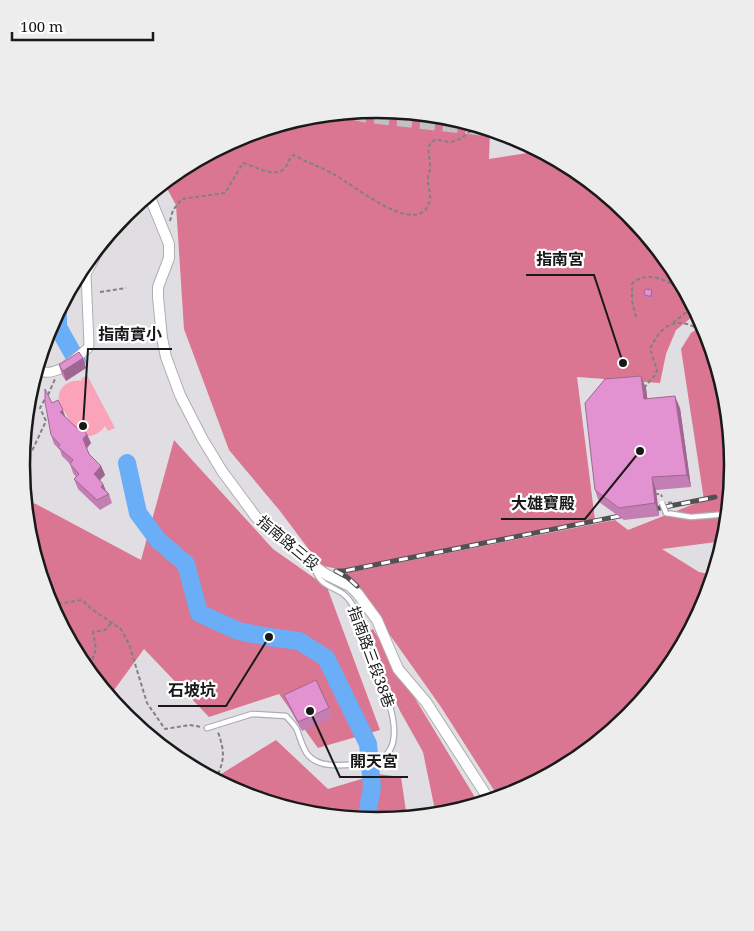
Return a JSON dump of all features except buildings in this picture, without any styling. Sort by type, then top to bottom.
[{"type":"street","name":"指南路三段","points":[[152,202],[169,244],[169,258],[158,287],[162,338],[166,357],[180,395],[202,438],[249,510],[314,566],[327,575],[350,586],[358,594],[377,620],[398,669],[426,702],[486,795]]},
{"type":"street","points":[[43,373],[60,368],[84,351],[89,345],[86,276]]},
{"type":"lane","points":[[662,503],[666,513],[691,517],[720,515]]},
{"type":"lane","name":"指南路三段38巷","points":[[216,725],[252,714],[286,716],[295,726],[308,755],[317,761],[331,765],[362,764],[378,760],[388,754],[393,742],[395,728],[389,699],[357,626],[353,605],[348,597],[317,578],[314,566]]},
{"type":"lane","points":[[207,728],[216,725]]},
{"type":"path","points":[[170,223],[172,210],[182,199],[225,192],[243,163],[270,172],[278,172],[285,168],[290,157],[294,155],[335,174],[372,199],[390,208],[416,216],[424,212],[429,206],[430,201],[428,148],[430,144],[437,139],[447,143],[453,142],[461,139],[470,131]]},
{"type":"path","points":[[636,317],[632,301],[632,284],[634,282],[642,278],[658,277],[674,285]]},
{"type":"path","points":[[100,292],[126,288]]},
{"type":"path","points":[[645,396],[644,388],[657,370],[650,349],[654,340],[662,329],[672,324],[685,313],[688,313]]},
{"type":"path","points":[[672,324],[686,324],[695,327]]},
{"type":"path","points":[[31,452],[46,421],[40,408],[60,368]]},
{"type":"path","points":[[653,494],[661,494],[662,503],[674,502],[675,514]]},
{"type":"path","points":[[59,604],[82,600],[121,629],[129,644],[146,703],[165,729],[190,725],[207,728]]},
{"type":"path","points":[[91,663],[96,650],[93,632],[105,630],[111,623]]},
{"type":"path","points":[[216,725],[223,748],[222,768],[218,774]]},
{"type":"shaded area","points":[[377,118],[422,121],[445,125],[490,137],[489,159],[528,153],[551,165],[588,190],[622,220],[652,254],[678,292],[691,318],[676,330],[666,354],[660,383],[577,377],[595,520],[344,570],[323,566],[229,450],[184,329],[176,205],[167,189],[184,177],[224,154],[287,130],[332,121]]},
{"type":"shaded area","points":[[696,329],[706,354],[721,420],[724,466],[721,511],[715,542],[662,549],[699,572],[707,574],[698,598],[678,639],[666,658],[622,711],[570,754],[530,777],[495,792],[441,707],[346,573],[615,520],[628,530],[704,500],[681,349],[691,333]]},
{"type":"shaded area","points":[[87,375],[115,428],[108,431],[105,426],[94,435],[85,436],[73,428],[59,400],[59,395],[62,387],[66,384],[78,380],[82,381],[81,379]]},
{"type":"shaded area","points":[[174,440],[273,549],[327,587],[380,730],[318,748],[279,694],[209,717],[144,649],[113,691],[76,639],[56,598],[42,555],[32,503],[141,560]]},
{"type":"shaded area","points":[[373,629],[476,798],[435,808],[423,752],[400,711],[364,634]]},
{"type":"shaded area","points":[[276,740],[328,789],[378,774],[401,777],[406,811],[354,812],[309,806],[265,794],[220,775]]},
{"type":"waterway","points":[[58,328],[77,361]]},
{"type":"waterway","points":[[127,463],[138,513],[158,540],[186,564],[199,613],[238,631],[299,641],[326,658],[368,744],[372,787],[368,812]]},
{"type":"tunnel","points":[[402,119],[429,122]]},
{"type":"railway","points":[[357,586],[347,577],[336,571],[344,571],[715,497]]},
{"type":"place","name":"指南宮","points":[[623,363]]},
{"type":"place","name":"指南實小","points":[[83,426]]},
{"type":"place","name":"大雄寶殿","points":[[640,451]]},
{"type":"place","name":"石坡坑","points":[[269,637]]},
{"type":"place","name":"開天宮","points":[[310,711]]}]
